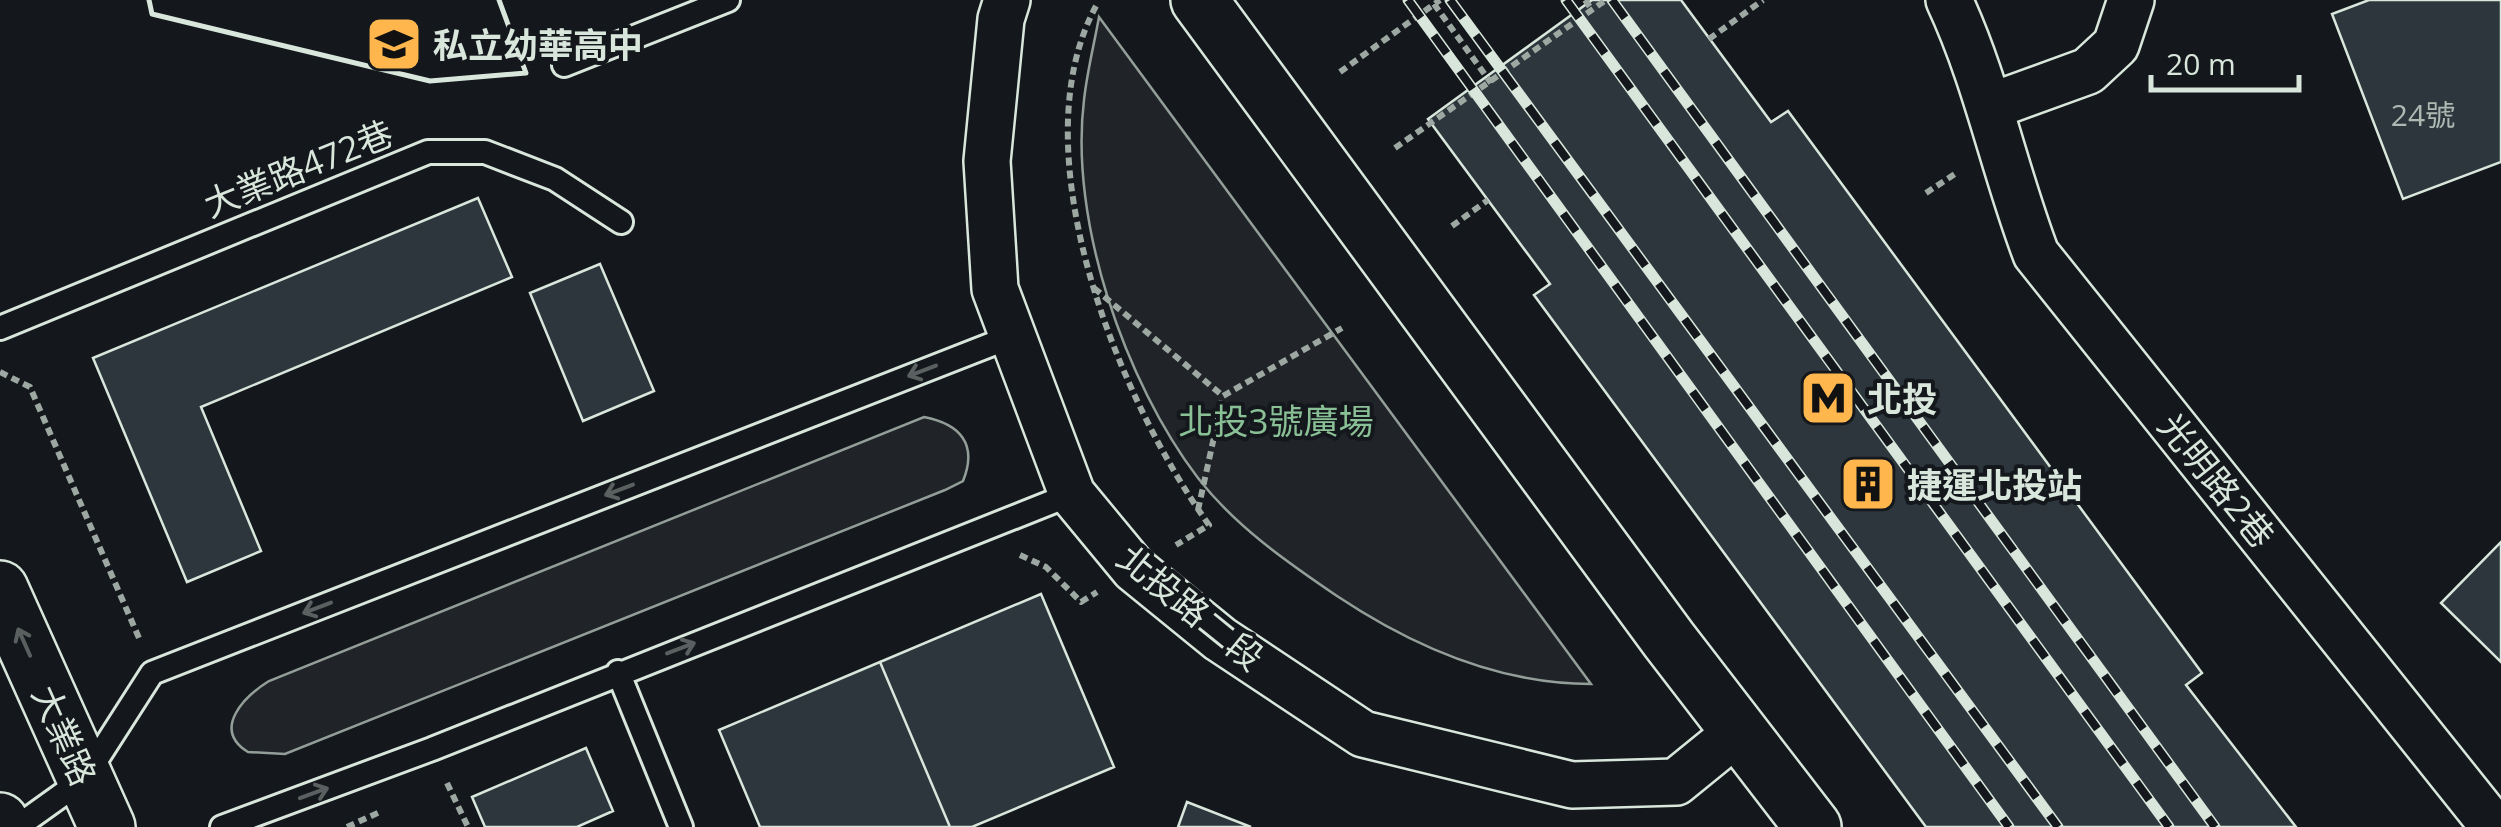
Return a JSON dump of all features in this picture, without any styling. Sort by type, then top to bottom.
[{"type":"street","name":"北投路二段","points":[[1007,0],[1001,19],[987,160],[995,289],[1072,494],[1148,580],[1220,639],[1363,734],[1572,785],[1676,782],[1740,730]]},
{"type":"street","points":[[1199,0],[1813,827]]},
{"type":"street","name":"光明路2巷","points":[[1949,0],[1972,48],[2013,194],[2036,254],[2494,827]]},
{"type":"street","points":[[1989,106],[2088,70],[2116,45],[2130,0]]},
{"type":"street","name":"大業路","points":[[0,588],[107,827]]},
{"type":"lane","points":[[564,65],[728,0]]},
{"type":"lane","name":"大業路472巷","points":[[0,328],[428,152],[485,152],[555,179],[621,222]]},
{"type":"lane","points":[[17,827],[84,779],[152,673],[1013,336]]},
{"type":"lane","points":[[222,827],[432,749],[1072,494]]},
{"type":"lane","points":[[618,672],[681,827]]},
{"type":"path","points":[[1584,0],[1592,10]]},
{"type":"path","points":[[1396,148],[1606,0]]},
{"type":"path","points":[[1710,39],[1763,0]]},
{"type":"path","points":[[1340,72],[1437,2],[1492,83]]},
{"type":"path","points":[[1096,6],[1079,38],[1070,81],[1072,175],[1094,287],[1110,346],[1150,432],[1209,525]]},
{"type":"path","points":[[1926,193],[1958,172]]},
{"type":"path","points":[[1452,226],[1488,200]]},
{"type":"path","points":[[1094,287],[1224,396]]},
{"type":"path","points":[[1198,510],[1224,396],[1342,328]]},
{"type":"path","points":[[0,372],[30,387],[139,638]]},
{"type":"path","points":[[432,749],[468,827]]},
{"type":"green space","name":"北投3號廣場","points":[[1099,17],[1591,684],[1523,677],[1490,669],[1396,631],[1281,556],[1228,512],[1198,478],[1147,395],[1108,298],[1094,247],[1082,147],[1085,90]]},
{"type":"green space","points":[[924,417],[956,431],[967,446],[963,481],[945,490],[285,754],[248,752],[232,733],[232,723],[242,704],[269,681]]},
{"type":"building","name":"捷運北投站","points":[[1592,0],[1681,0],[1771,122],[1788,111],[2202,673],[2186,685],[2296,827],[1926,827],[1534,295],[1550,284],[1428,119]]},
{"type":"building","points":[[2369,0],[2501,0],[2501,162],[2403,199],[2332,14]]},
{"type":"building","points":[[478,198],[512,277],[201,407],[261,551],[187,582],[93,358]]},
{"type":"building","points":[[600,264],[654,391],[583,421],[530,293]]},
{"type":"building","points":[[2501,542],[2501,662],[2441,603]]},
{"type":"building","points":[[1041,594],[1114,767],[972,827],[950,827],[880,662]]},
{"type":"building","points":[[880,662],[950,827],[760,827],[719,730]]},
{"type":"building","points":[[586,748],[613,811],[577,827],[485,827],[472,797]]},
{"type":"building","points":[[1187,802],[1251,827],[1178,827]]},
{"type":"railway","points":[[1408,0],[2009,827]]},
{"type":"railway","points":[[1450,0],[2058,827]]},
{"type":"railway","points":[[1566,0],[2169,827]]},
{"type":"railway","points":[[1612,0],[2215,827]]},
{"type":"wall","points":[[149,0],[152,14],[430,81],[526,73],[499,0]]},
{"type":"place","name":"私立幼華高中","points":[[394,44]]},
{"type":"place","name":"北投","points":[[1828,398]]},
{"type":"place","name":"捷運北投站","points":[[1868,484]]}]
